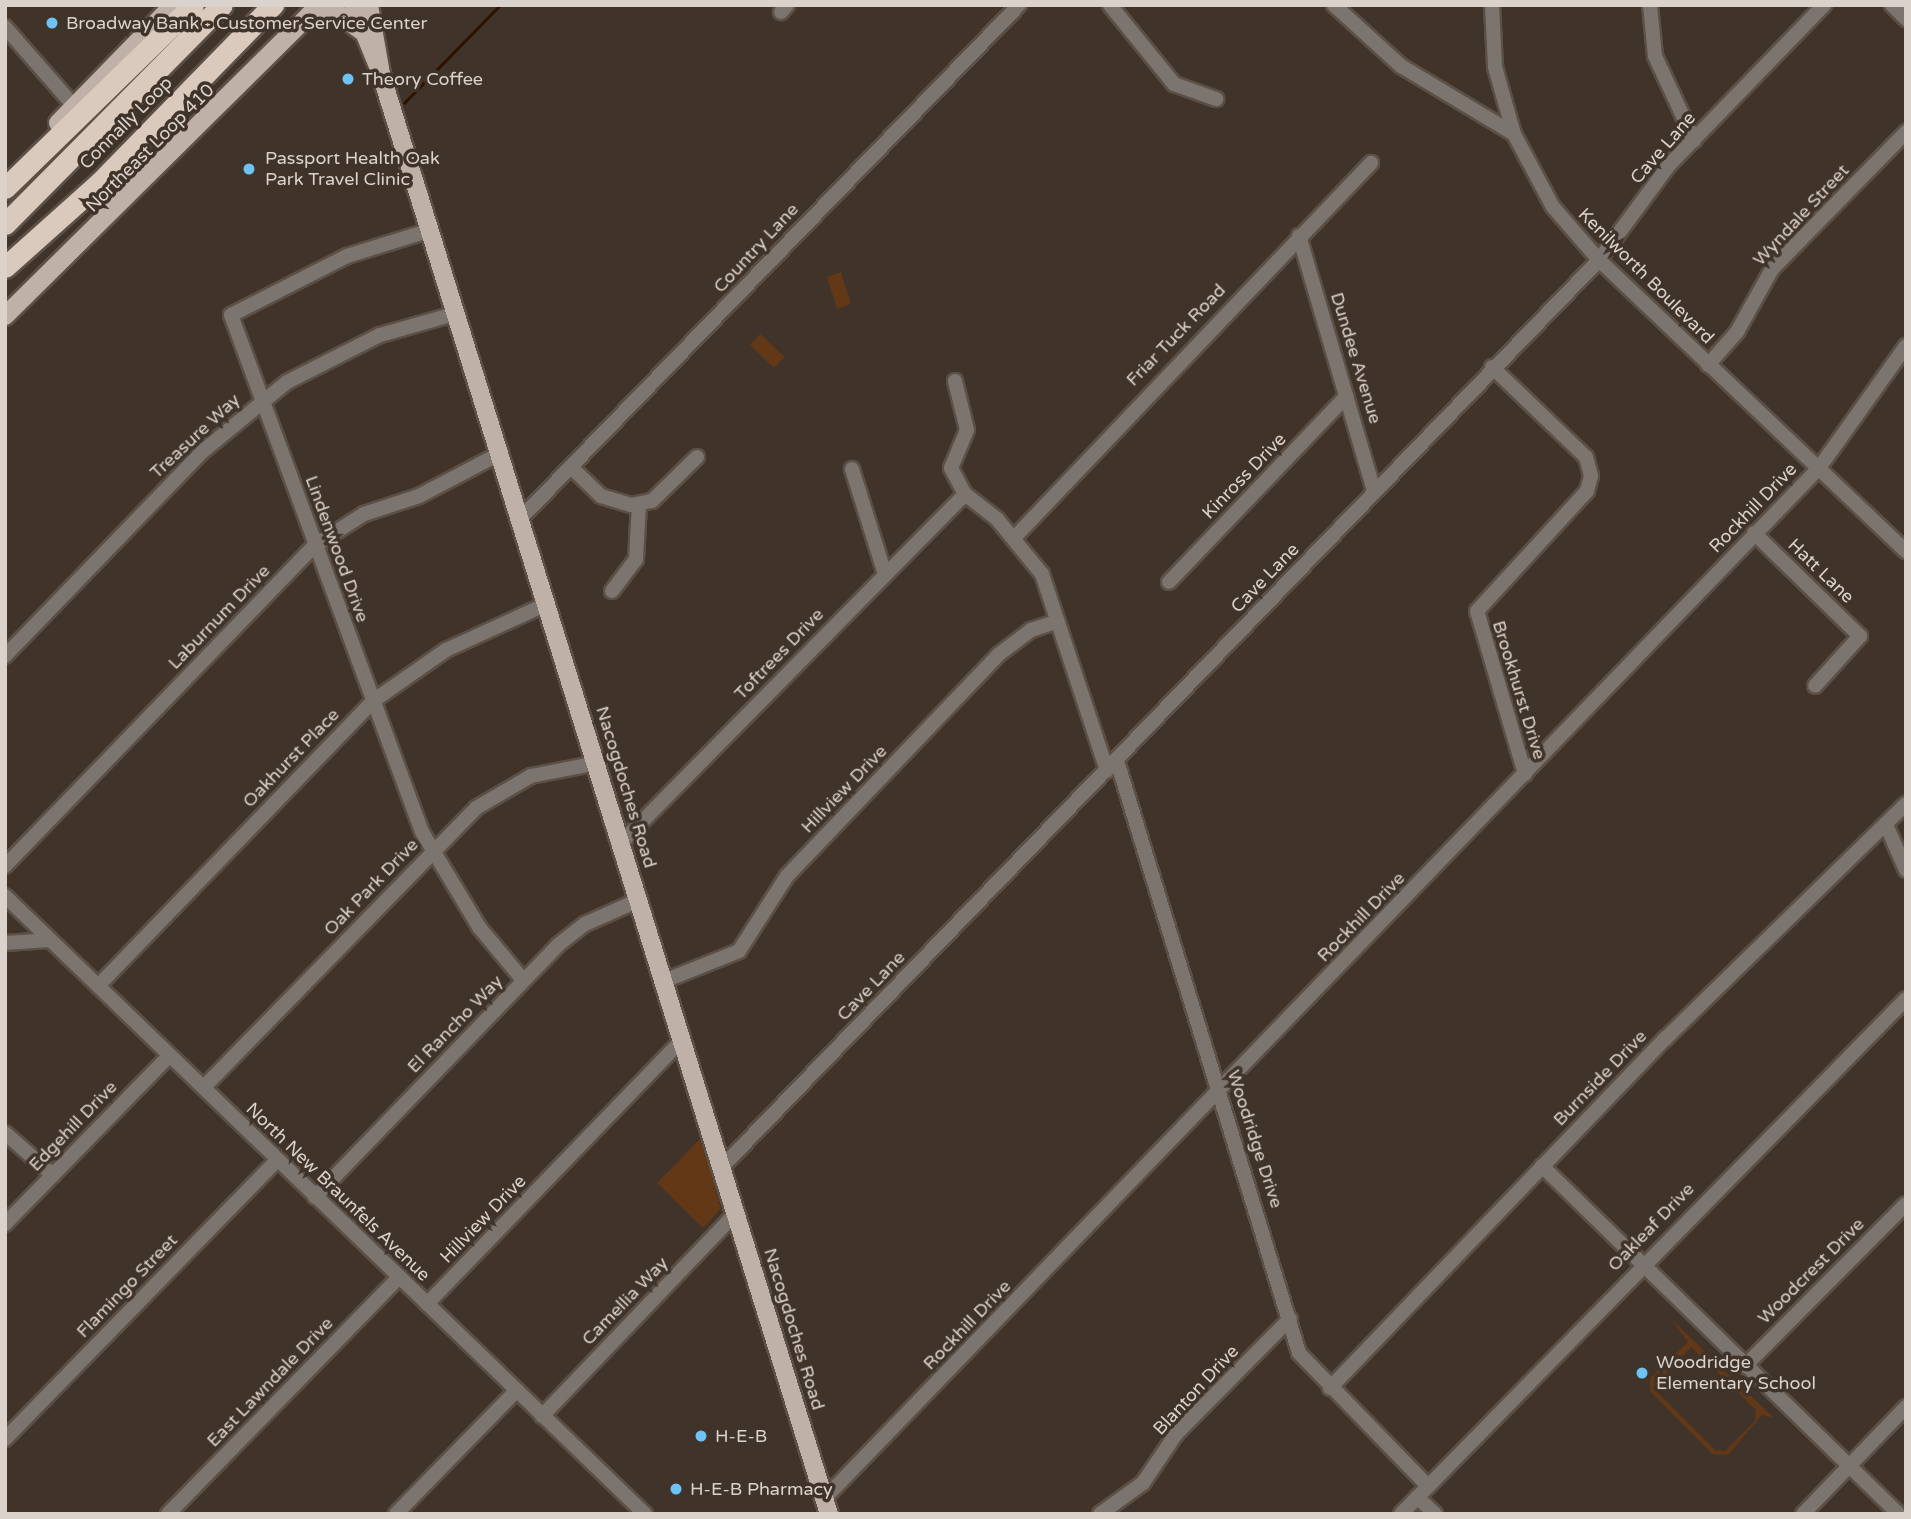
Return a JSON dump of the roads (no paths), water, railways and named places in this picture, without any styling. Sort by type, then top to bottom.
[{"type":"highway","points":[[5,188],[193,5]]},
{"type":"highway","name":"Connally Loop","points":[[5,224],[222,5]]},
{"type":"highway","name":"Connally Loop","points":[[5,267],[100,182],[273,5]]},
{"type":"main road","points":[[5,174],[173,5]]},
{"type":"main road","name":"Nacogdoches Road","points":[[353,5],[361,31],[382,74]]},
{"type":"main road","name":"Nacogdoches Road","points":[[369,5],[382,74],[827,1507]]},
{"type":"main road","points":[[314,9],[337,13],[361,31]]},
{"type":"main road","name":"Northeast Loop 410","points":[[5,316],[314,9]]},
{"type":"street","name":"Country Lane","points":[[521,518],[1020,5]]},
{"type":"street","points":[[1110,5],[1174,84],[1216,99]]},
{"type":"street","points":[[1334,5],[1401,66],[1514,134]]},
{"type":"street","name":"Kenilworth Boulevard","points":[[1492,5],[1495,67],[1514,134],[1553,207],[1599,260],[1906,551]]},
{"type":"street","points":[[1650,5],[1655,56],[1694,140]]},
{"type":"street","name":"Cave Lane","points":[[722,1167],[1112,766],[1492,367],[1599,260],[1694,140],[1824,5]]},
{"type":"street","points":[[1892,5],[1906,19]]},
{"type":"street","points":[[5,27],[74,106]]},
{"type":"street","name":"Wyndale Street","points":[[1708,365],[1737,332],[1772,269],[1906,132]]},
{"type":"street","name":"Friar Tuck Road","points":[[1014,538],[1371,163]]},
{"type":"street","name":"Lindenwood Drive","points":[[431,230],[347,256],[231,316],[314,546],[431,852],[479,927],[523,980]]},
{"type":"street","name":"Dundee Avenue","points":[[1299,236],[1374,491]]},
{"type":"street","name":"Treasure Way","points":[[5,656],[194,460],[263,400],[326,360],[380,335],[457,313]]},
{"type":"street","name":"Rockhill Drive","points":[[827,1507],[1754,533],[1819,468],[1906,346]]},
{"type":"street","name":"Brookhurst Drive","points":[[1492,367],[1591,467],[1587,491],[1477,611],[1525,774]]},
{"type":"street","points":[[955,381],[967,430],[951,468],[965,494]]},
{"type":"street","name":"Kinross Drive","points":[[1169,582],[1347,396]]},
{"type":"street","name":"Laburnum Drive","points":[[5,866],[314,546],[364,514],[419,496],[501,453]]},
{"type":"street","points":[[571,467],[613,503],[639,504],[663,493],[698,457]]},
{"type":"street","points":[[852,469],[885,574]]},
{"type":"street","name":"Woodridge Drive","points":[[965,494],[1014,538],[1042,575],[1112,766],[1220,1093],[1299,1353],[1422,1492],[1435,1514]]},
{"type":"street","name":"Toftrees Drive","points":[[621,843],[965,494]]},
{"type":"street","points":[[612,591],[636,559],[642,530],[639,504]]},
{"type":"street","name":"Hatt Lane","points":[[1754,533],[1860,636],[1815,686]]},
{"type":"street","name":"Oakhurst Place","points":[[98,986],[373,701],[446,650],[547,604]]},
{"type":"street","name":"Hillview Drive","points":[[664,981],[739,951],[787,876],[998,655],[1031,630],[1058,621]]},
{"type":"street","name":"Oak Park Drive","points":[[204,1087],[431,852],[512,785],[597,763]]},
{"type":"street","name":"Burnside Drive","points":[[1330,1388],[1542,1166],[1887,827],[1906,804]]},
{"type":"street","points":[[1887,827],[1906,870]]},
{"type":"street","name":"North New Braunfels Avenue","points":[[5,896],[645,1514]]},
{"type":"street","name":"El Rancho Way","points":[[315,1197],[523,980],[571,934],[639,900]]},
{"type":"street","points":[[5,943],[50,940]]},
{"type":"street","name":"Oakleaf Drive","points":[[1401,1514],[1642,1264],[1906,999]]},
{"type":"street","name":"Hillview Drive","points":[[427,1304],[682,1040]]},
{"type":"street","name":"Edgehill Drive","points":[[5,1224],[169,1056]]},
{"type":"street","points":[[5,1133],[53,1175]]},
{"type":"street","name":"Flamingo Street","points":[[5,1439],[276,1160]]},
{"type":"street","points":[[1542,1166],[1898,1514]]},
{"type":"street","name":"Woodcrest Drive","points":[[1745,1366],[1906,1204]]},
{"type":"street","name":"Camellia Way","points":[[542,1416],[736,1213]]},
{"type":"street","name":"East Lawndale Drive","points":[[168,1514],[398,1277]]},
{"type":"street","name":"Blanton Drive","points":[[1100,1514],[1152,1474],[1176,1434],[1290,1319]]},
{"type":"street","points":[[396,1514],[517,1390]]},
{"type":"street","points":[[1803,1514],[1906,1407]]},
{"type":"waterway","points":[[404,103],[500,5]]},
{"type":"place","name":"Broadway Bank - Customer Service Center","points":[[52,23]]},
{"type":"place","name":"Theory Coffee","points":[[348,79]]},
{"type":"place","name":"Passport Health Oak Park Travel Clinic","points":[[249,169]]},
{"type":"place","name":"Woodridge Elementary School","points":[[1642,1373]]},
{"type":"place","name":"H-E-B","points":[[701,1436]]},
{"type":"place","name":"H-E-B Pharmacy","points":[[676,1489]]}]
